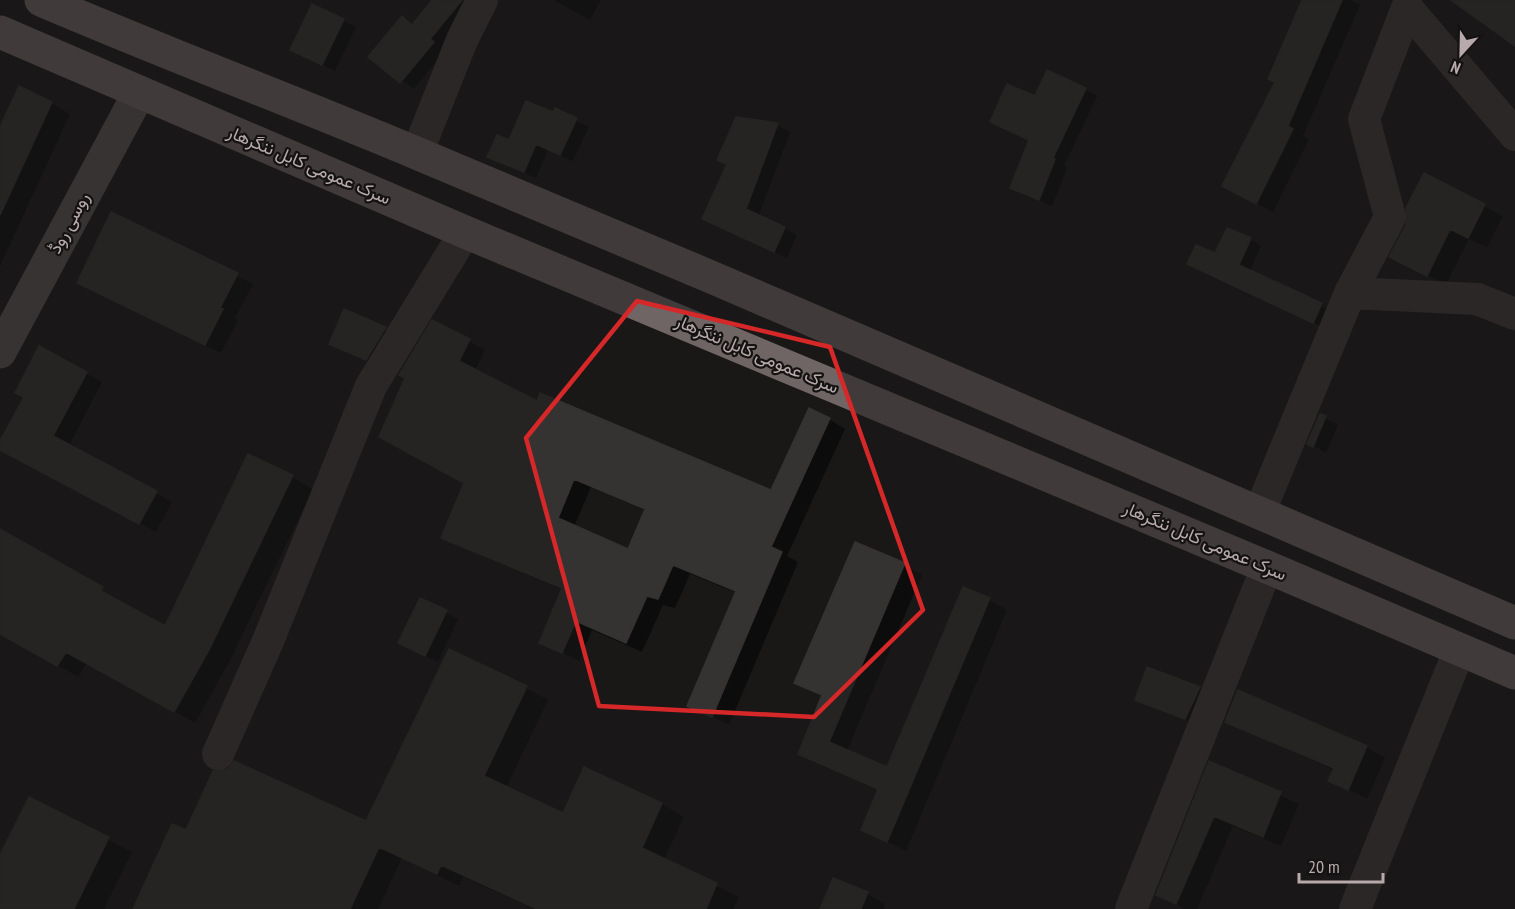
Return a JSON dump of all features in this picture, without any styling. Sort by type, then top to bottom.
[{"type":"highway","points":[[41,0],[159,51],[417,153],[1260,511],[1515,623]]},
{"type":"highway","name":"سرک عمومی کابل ننگرهار","points":[[0,32],[465,231],[1515,673]]},
{"type":"highway","points":[[1064,482],[1082,436]]},
{"type":"main road","name":"روسی روڈ","points":[[0,352],[139,93]]},
{"type":"street","points":[[417,153],[462,40],[482,0]]},
{"type":"street","points":[[1260,511],[1350,293],[1390,217],[1364,118],[1407,8],[1515,135]]},
{"type":"street","points":[[218,754],[268,641],[371,386],[465,231]]},
{"type":"street","points":[[1350,293],[1477,299],[1515,314]]},
{"type":"street","points":[[1131,909],[1267,567]]},
{"type":"street","points":[[1355,909],[1460,651]]},
{"type":"highlighted area","points":[[637,301],[830,347],[923,610],[814,717],[599,706],[526,438]]},
{"type":"building","points":[[432,0],[462,0],[430,39],[434,42],[400,83],[368,57],[402,16],[412,25]]},
{"type":"building","points":[[1302,0],[1342,0],[1288,126],[1293,129],[1256,204],[1222,186],[1275,82],[1268,79]]},
{"type":"building","points":[[1451,0],[1515,0],[1515,46]]},
{"type":"building","points":[[312,4],[344,19],[322,65],[290,50]]},
{"type":"building","points":[[1047,70],[1086,88],[1053,158],[1055,159],[1039,200],[1010,188],[1029,140],[990,122],[1007,84],[1035,96]]},
{"type":"building","points":[[19,86],[52,102],[0,215],[0,127]]},
{"type":"building","points":[[526,101],[553,112],[555,108],[577,118],[560,155],[536,144],[524,172],[487,157],[497,135],[509,140]]},
{"type":"building","points":[[736,117],[778,123],[746,209],[785,227],[774,252],[702,219],[727,164],[717,160]]},
{"type":"building","points":[[1424,173],[1485,204],[1468,238],[1450,229],[1427,276],[1389,257],[1406,225],[1406,208]]},
{"type":"building","points":[[111,212],[238,273],[205,345],[77,283]]},
{"type":"building","points":[[1227,228],[1251,238],[1239,265],[1322,303],[1313,323],[1187,264],[1196,245],[1215,253]]},
{"type":"building","points":[[344,309],[386,327],[366,360],[329,344]]},
{"type":"building","points":[[432,320],[470,339],[459,361],[537,401],[540,393],[771,490],[809,408],[830,418],[771,547],[782,552],[712,717],[687,706],[736,591],[673,565],[658,599],[647,596],[626,643],[576,621],[562,653],[539,643],[562,588],[441,538],[464,483],[379,437],[405,378],[399,375]],"holes":[[[574,479],[645,509],[628,549],[558,518]]]},
{"type":"building","points":[[39,346],[87,372],[53,436],[157,491],[139,524],[0,450],[0,441],[24,397],[15,393]]},
{"type":"building","points":[[1320,414],[1326,416],[1313,447],[1307,444]]},
{"type":"building","points":[[248,454],[293,475],[209,650],[174,712],[66,652],[57,666],[0,634],[0,529],[103,587],[101,591],[165,626]]},
{"type":"building","points":[[855,542],[905,563],[829,742],[887,767],[963,587],[990,598],[887,842],[861,830],[878,789],[798,754],[822,695],[794,683]]},
{"type":"building","points":[[420,598],[447,610],[425,656],[398,643]]},
{"type":"building","points":[[449,649],[527,686],[484,776],[563,813],[584,767],[662,803],[642,848],[717,883],[706,909],[537,909],[441,865],[437,874],[379,847],[350,909],[133,909],[172,824],[186,830],[213,771],[228,769],[234,761],[366,821]]},
{"type":"building","points":[[1147,667],[1200,687],[1185,719],[1135,700]]},
{"type":"building","points":[[1238,690],[1367,746],[1348,790],[1328,781],[1334,768],[1225,722]]},
{"type":"building","points":[[1209,761],[1281,792],[1263,837],[1214,816],[1176,904],[1156,895]]},
{"type":"building","points":[[29,797],[109,837],[74,909],[0,909],[0,855]]},
{"type":"building","points":[[833,878],[868,892],[861,909],[820,909]]}]
